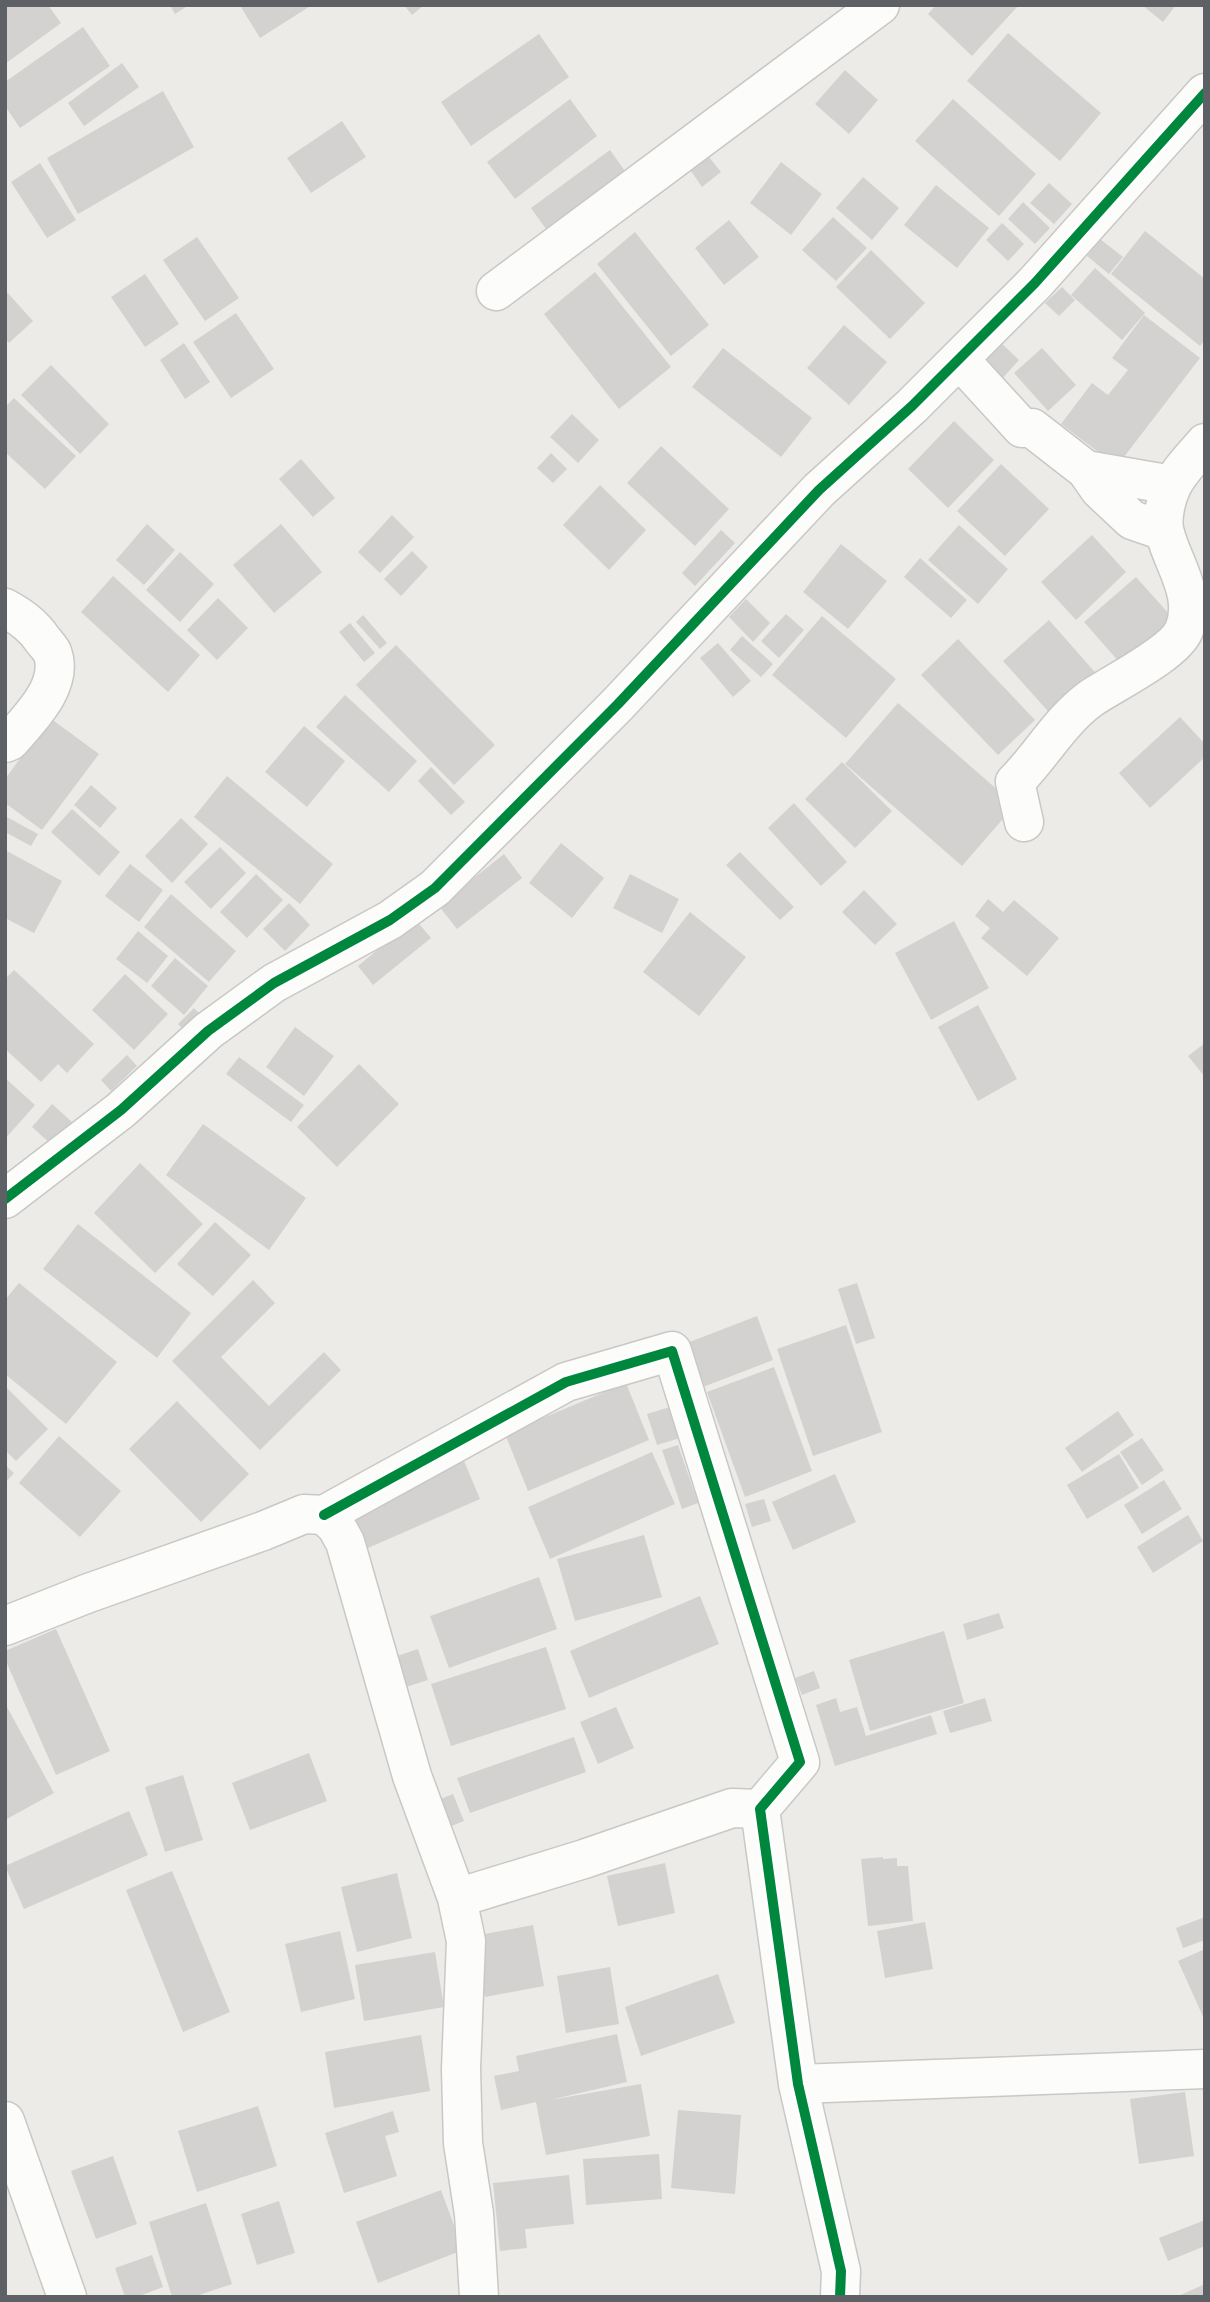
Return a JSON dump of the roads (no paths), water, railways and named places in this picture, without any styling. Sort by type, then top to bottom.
[{"type":"street","points":[[496,291],[880,5]]},
{"type":"street","points":[[5,1199],[121,1111],[219,1023],[274,983],[390,920],[435,888],[618,704],[819,490],[912,406],[1035,283],[1205,93]]},
{"type":"street","points":[[959,359],[1023,428],[1032,428],[1086,470],[1100,490],[1132,520],[1164,531]]},
{"type":"street","points":[[1024,822],[1014,782],[1032,765],[1067,719],[1088,700],[1159,655],[1177,642],[1184,631],[1188,613],[1187,594],[1164,531],[1166,506],[1172,485],[1205,443]]},
{"type":"street","points":[[1086,470],[1172,485]]},
{"type":"street","points":[[5,608],[20,615],[38,633],[52,653],[54,676],[41,704],[10,741],[5,743]]},
{"type":"street","points":[[5,1626],[304,1514],[324,1515],[566,1382],[672,1351],[800,1762],[760,1809],[799,2084],[841,2271],[840,2297]]},
{"type":"street","points":[[324,1515],[336,1526],[345,1542],[412,1776],[457,1898],[466,1941],[461,2069],[463,2143],[474,2214],[479,2297]]},
{"type":"street","points":[[457,1898],[584,1859],[732,1808],[760,1809]]},
{"type":"street","points":[[799,2084],[1205,2069]]},
{"type":"street","points":[[5,2121],[67,2297]]}]
